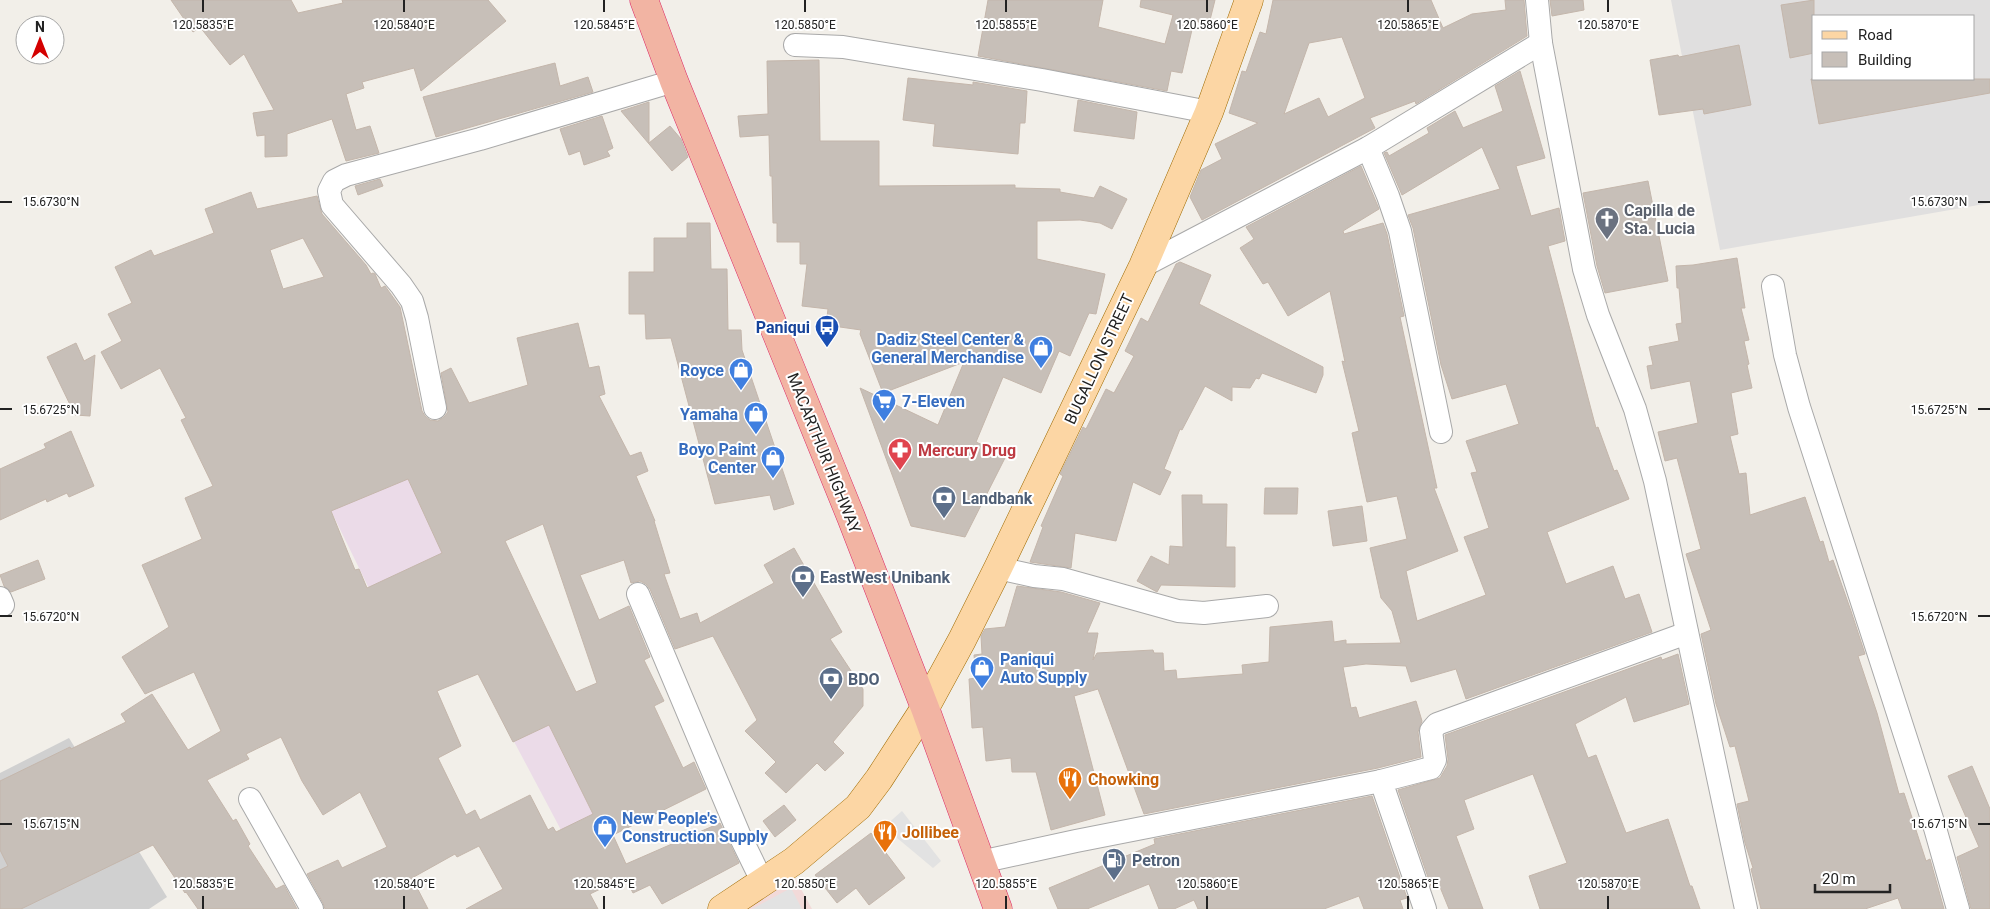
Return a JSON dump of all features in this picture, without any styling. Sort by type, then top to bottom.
[{"type":"highway","name":"MACARTHUR HIGHWAY","points":[[644,0],[674,81],[851,516],[925,708],[998,909]]},
{"type":"main road","name":"BUGALLON STREET","points":[[722,909],[794,861],[858,807],[879,779],[925,708],[998,568],[1143,266],[1209,112],[1248,0]]},
{"type":"street","points":[[1537,0],[1541,43],[1584,269],[1598,316],[1635,409],[1655,481],[1722,806],[1746,909]]},
{"type":"street","points":[[1143,266],[1368,148],[1413,119],[1503,68],[1541,43]]},
{"type":"street","points":[[795,45],[843,47],[1042,80],[1209,112]]},
{"type":"street","points":[[435,408],[412,301],[401,285],[332,205],[329,191],[334,181],[346,174],[480,139],[674,81]]},
{"type":"street","points":[[1368,148],[1400,231],[1441,432]]},
{"type":"street","points":[[1773,286],[1785,355],[1799,407],[1929,809],[1958,909]]},
{"type":"street","points":[[998,568],[1034,576],[1063,579],[1178,611],[1204,613],[1267,606]]},
{"type":"street","points":[[638,594],[739,834],[763,883]]},
{"type":"street","points":[[980,862],[1076,841],[1381,781],[1431,768],[1435,760],[1431,731],[1437,724],[1687,634]]},
{"type":"street","points":[[1381,781],[1425,909]]},
{"type":"street","points":[[250,799],[312,909]]},
{"type":"shaded area","points":[[1671,0],[1990,0],[1990,203],[1720,250]]},
{"type":"shaded area","points":[[354,339],[625,799],[561,830],[467,653],[411,674],[259,364]]},
{"type":"shaded area","points":[[69,738],[167,897],[149,909],[0,909],[0,773]]},
{"type":"shaded area","points":[[902,811],[941,861],[933,868],[884,827]]},
{"type":"shaded area","points":[[795,878],[812,909],[738,909]]},
{"type":"shaded area","points":[[791,888],[802,909],[752,909]]},
{"type":"building","points":[[171,0],[291,0],[298,13],[343,3],[342,0],[488,0],[506,21],[421,91],[414,68],[362,82],[364,88],[346,94],[356,130],[370,126],[379,153],[346,161],[332,119],[287,134],[287,156],[265,157],[265,135],[257,136],[253,113],[274,110],[244,54],[230,65],[200,27],[193,32]]},
{"type":"building","points":[[988,0],[1103,0],[1098,27],[1165,44],[1173,15],[1140,7],[1141,0],[1215,0],[1209,24],[1194,21],[1182,73],[1171,71],[1167,91],[978,56]]},
{"type":"building","points":[[1273,0],[1431,0],[1443,28],[1472,14],[1506,10],[1505,0],[1524,0],[1527,36],[1416,104],[1415,101],[1370,118],[1375,128],[1202,220],[1190,197],[1201,170],[1222,159],[1215,144],[1258,123],[1229,113],[1242,71],[1246,72],[1260,32],[1266,34]],"holes":[[[1342,37],[1365,98],[1328,117],[1319,98],[1284,114],[1309,43]]]},
{"type":"building","points":[[1550,0],[1583,0],[1584,10],[1552,16]]},
{"type":"building","points":[[1814,0],[1812,53],[1790,58],[1781,5]]},
{"type":"building","points":[[1739,45],[1751,105],[1704,114],[1703,109],[1659,115],[1650,60],[1678,55],[1679,57]]},
{"type":"building","points":[[819,60],[820,141],[879,141],[879,186],[1015,185],[1015,188],[1060,189],[1060,192],[1094,198],[1100,186],[1127,199],[1112,229],[1100,223],[1080,220],[1037,221],[1037,259],[1105,274],[1096,314],[1089,313],[1070,356],[1059,351],[1041,393],[1003,377],[976,442],[1006,456],[965,537],[911,526],[860,388],[938,425],[964,362],[883,393],[860,334],[861,330],[826,325],[828,309],[802,306],[807,264],[800,264],[800,242],[777,242],[777,223],[773,223],[769,135],[740,137],[738,116],[768,114],[767,61]]},
{"type":"building","points":[[555,63],[560,86],[588,77],[593,92],[436,137],[423,97]]},
{"type":"building","points":[[1520,71],[1545,158],[1516,166],[1531,216],[1559,208],[1565,241],[1548,246],[1596,428],[1598,427],[1614,471],[1617,470],[1629,499],[1547,532],[1566,584],[1613,566],[1625,599],[1639,594],[1652,632],[1466,699],[1456,669],[1411,682],[1406,666],[1366,664],[1343,667],[1351,708],[1356,707],[1359,718],[1416,701],[1422,721],[1418,732],[1421,757],[1378,768],[1144,814],[1098,689],[1074,696],[1105,815],[1051,830],[1036,772],[1012,772],[1011,758],[986,761],[983,727],[972,728],[969,679],[976,678],[974,655],[982,654],[981,636],[985,629],[1005,627],[1017,586],[1061,592],[1100,603],[1087,633],[1098,633],[1093,660],[1097,653],[1153,650],[1154,653],[1163,653],[1164,671],[1176,670],[1177,679],[1243,674],[1242,665],[1269,662],[1270,627],[1332,621],[1334,642],[1346,640],[1346,644],[1401,643],[1392,611],[1381,598],[1370,548],[1407,539],[1397,496],[1367,502],[1352,433],[1359,431],[1342,361],[1345,362],[1330,291],[1288,316],[1268,282],[1263,284],[1240,248],[1254,239],[1246,227],[1361,166],[1379,209],[1343,231],[1344,234],[1383,223],[1387,234],[1404,316],[1400,317],[1437,488],[1434,488],[1458,551],[1406,571],[1417,621],[1486,595],[1464,537],[1489,528],[1471,473],[1477,472],[1466,441],[1519,424],[1506,384],[1452,399],[1441,365],[1413,228],[1408,215],[1500,189],[1482,147],[1402,195],[1384,153],[1387,152],[1389,156],[1429,133],[1427,128],[1455,111],[1463,128],[1503,111],[1495,86]]},
{"type":"building","points":[[908,78],[973,85],[973,82],[1027,91],[1025,123],[1020,123],[1018,154],[933,146],[935,124],[903,120]]},
{"type":"building","points":[[1811,79],[1990,79],[1990,93],[1819,124]]},
{"type":"building","points":[[1078,100],[1137,112],[1134,139],[1074,131]]},
{"type":"building","points":[[649,102],[649,143],[670,126],[681,139],[688,157],[672,171],[621,111]]},
{"type":"building","points":[[602,116],[613,148],[607,151],[610,156],[584,165],[580,151],[569,155],[560,129]]},
{"type":"building","points":[[380,179],[383,186],[358,195],[355,186]]},
{"type":"building","points":[[1648,181],[1668,281],[1605,293],[1597,266],[1583,193]]},
{"type":"building","points":[[251,192],[257,209],[317,196],[322,214],[366,265],[371,274],[375,274],[381,288],[385,286],[400,307],[422,411],[430,420],[438,421],[448,412],[441,373],[451,368],[469,403],[528,385],[517,338],[578,323],[589,368],[599,366],[605,394],[599,396],[630,456],[641,452],[648,471],[636,476],[655,521],[670,573],[664,574],[680,619],[697,613],[700,623],[774,583],[764,565],[794,548],[842,632],[830,639],[863,689],[863,706],[833,742],[844,753],[825,771],[817,763],[786,793],[765,773],[776,762],[745,731],[757,720],[713,636],[675,649],[650,589],[640,581],[631,583],[624,560],[580,575],[599,620],[629,606],[650,657],[644,660],[664,701],[654,706],[683,768],[694,762],[706,789],[613,835],[626,864],[720,823],[739,863],[662,904],[650,885],[633,893],[625,877],[590,894],[598,909],[466,909],[503,889],[479,846],[457,857],[455,854],[412,878],[428,909],[325,909],[307,874],[338,860],[342,868],[387,847],[360,792],[323,815],[302,781],[281,737],[246,754],[249,759],[207,780],[233,821],[236,819],[250,844],[248,846],[276,889],[284,885],[297,909],[198,909],[153,845],[21,909],[0,909],[0,870],[8,866],[0,850],[0,781],[126,722],[121,714],[152,694],[188,750],[221,731],[194,672],[145,694],[122,657],[169,627],[142,565],[202,539],[185,498],[213,486],[181,420],[186,418],[160,368],[121,389],[101,352],[122,341],[108,314],[132,303],[115,267],[151,250],[154,256],[214,233],[205,209]],"holes":[[[303,238],[324,277],[283,289],[270,250]],[[408,479],[442,553],[367,588],[359,569],[355,570],[331,511]],[[543,524],[597,683],[576,692],[505,541]],[[478,674],[513,742],[549,725],[593,814],[556,832],[553,827],[548,830],[530,795],[480,820],[475,810],[466,815],[438,758],[461,746],[437,691]]]},
{"type":"building","points":[[687,223],[710,223],[711,269],[727,269],[728,330],[741,330],[742,350],[794,504],[774,510],[770,495],[715,504],[671,338],[646,339],[645,314],[629,314],[629,272],[654,272],[654,238],[687,238]]},
{"type":"building","points":[[1737,258],[1745,308],[1741,308],[1749,340],[1744,341],[1752,388],[1731,393],[1738,434],[1730,436],[1739,474],[1746,473],[1750,515],[1805,497],[1820,542],[1823,541],[1829,562],[1833,560],[1851,611],[1865,654],[1858,656],[1877,713],[1899,794],[1904,793],[1926,861],[1930,859],[1944,909],[1902,909],[1898,898],[1865,909],[1761,909],[1737,804],[1749,801],[1735,746],[1730,747],[1716,704],[1701,634],[1711,630],[1686,554],[1701,549],[1677,458],[1665,461],[1658,432],[1698,423],[1690,381],[1651,389],[1647,366],[1653,365],[1649,347],[1679,341],[1676,324],[1682,323],[1676,266]]},
{"type":"building","points":[[1180,262],[1211,275],[1199,304],[1323,367],[1323,375],[1316,393],[1262,373],[1259,379],[1256,378],[1250,388],[1232,387],[1232,401],[1205,386],[1182,430],[1180,429],[1164,469],[1171,472],[1160,495],[1133,482],[1116,541],[1075,533],[1071,568],[1030,562],[1043,527],[1041,526],[1063,476],[1060,474],[1083,427],[1086,429],[1106,389],[1114,393],[1134,356],[1125,351],[1141,318],[1148,322],[1176,264]]},
{"type":"building","points":[[76,343],[84,361],[95,355],[90,416],[75,415],[47,357]]},
{"type":"building","points":[[71,431],[94,486],[69,497],[67,493],[47,502],[46,499],[0,520],[0,469],[46,448],[44,444]]},
{"type":"building","points":[[1265,488],[1298,488],[1297,514],[1264,514]]},
{"type":"building","points":[[1182,495],[1202,495],[1202,504],[1227,504],[1226,547],[1235,547],[1235,587],[1161,585],[1157,592],[1137,581],[1151,556],[1169,565],[1170,546],[1183,547]]},
{"type":"building","points":[[1362,506],[1367,541],[1333,546],[1328,511]]},
{"type":"building","points":[[38,560],[45,579],[11,592],[4,586],[0,575]]},
{"type":"building","points":[[1678,654],[1689,704],[1634,722],[1626,697],[1575,724],[1588,758],[1596,755],[1626,833],[1668,819],[1690,886],[1692,886],[1700,909],[1540,909],[1529,876],[1567,863],[1533,774],[1464,800],[1474,829],[1456,836],[1483,909],[1449,909],[1440,887],[1432,889],[1398,790],[1440,778],[1447,766],[1448,759],[1445,735],[1661,657],[1662,660]]},
{"type":"building","points":[[1972,766],[1990,809],[1990,909],[1971,909],[1957,857],[1979,847],[1948,776]]},
{"type":"building","points":[[1372,796],[1407,898],[1400,900],[1403,909],[1364,909],[1359,896],[1324,909],[1198,909],[1194,900],[1174,909],[1159,909],[1149,884],[1087,909],[1058,909],[1049,888],[1155,844],[1154,839]]},
{"type":"building","points":[[784,805],[796,820],[775,837],[763,821]]},
{"type":"building","points":[[871,833],[905,878],[869,905],[856,888],[837,903],[815,875]]},
{"type":"place","name":"Capilla de Sta. Lucia","points":[[1607,240]]},
{"type":"place","name":"Paniqui","points":[[827,348]]},
{"type":"place","name":"Dadiz Steel Center & General Merchandise","points":[[1041,369]]},
{"type":"place","name":"Royce","points":[[741,391]]},
{"type":"place","name":"7-Eleven","points":[[884,422]]},
{"type":"place","name":"Yamaha","points":[[756,435]]},
{"type":"place","name":"Mercury Drug","points":[[900,471]]},
{"type":"place","name":"Boyo Paint Center","points":[[773,479]]},
{"type":"place","name":"Landbank","points":[[944,519]]},
{"type":"place","name":"EastWest Unibank","points":[[803,598]]},
{"type":"place","name":"Paniqui Auto Supply","points":[[982,689]]},
{"type":"place","name":"BDO","points":[[831,700]]},
{"type":"place","name":"Chowking","points":[[1070,800]]},
{"type":"place","name":"New People's Construction Supply","points":[[605,848]]},
{"type":"place","name":"Jollibee","points":[[885,853]]},
{"type":"place","name":"Petron","points":[[1114,881]]}]
